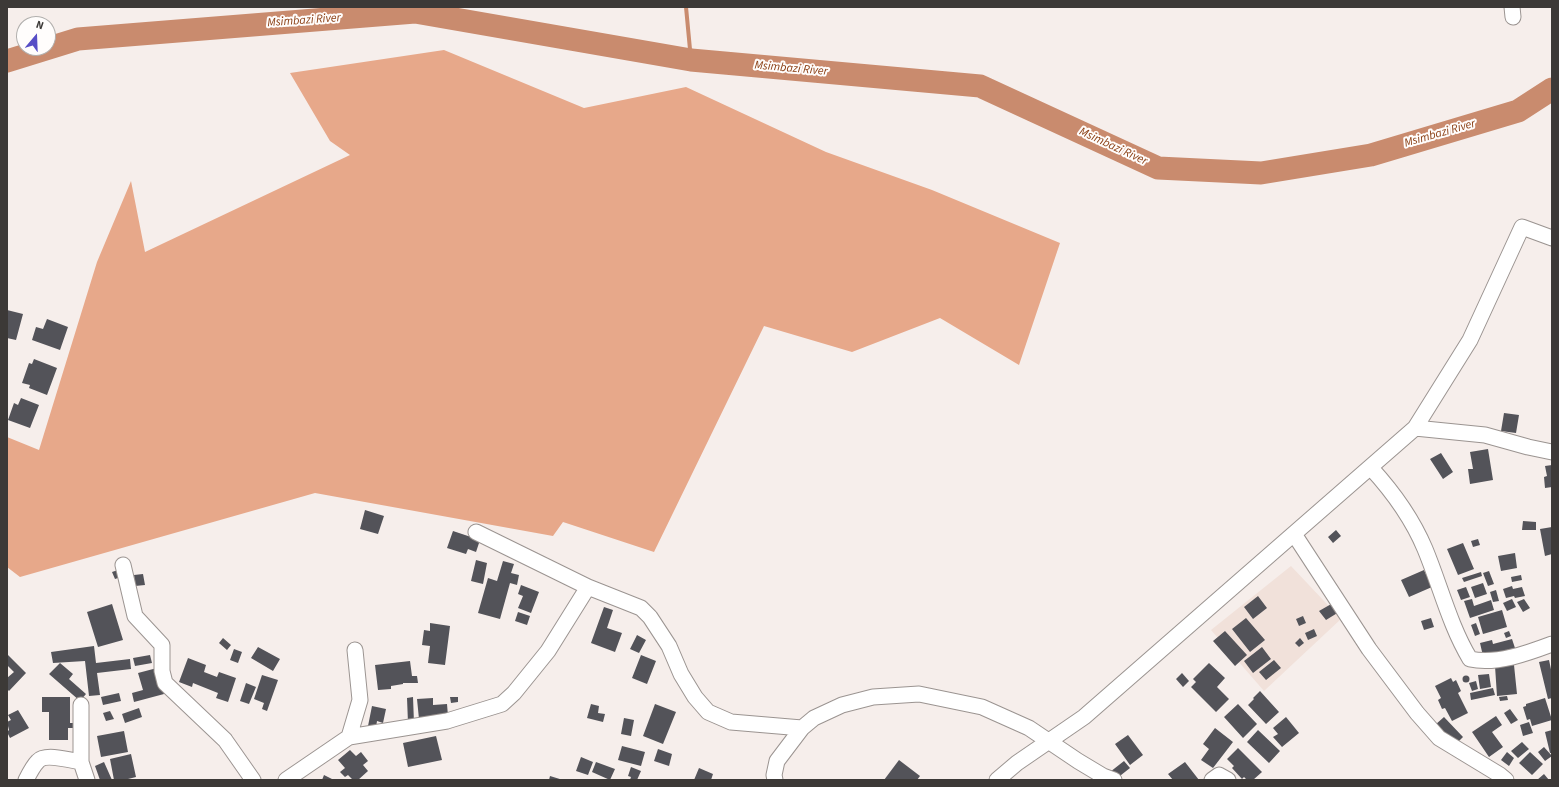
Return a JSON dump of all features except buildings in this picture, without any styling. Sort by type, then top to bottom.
[{"type":"street","points":[[997,780],[1017,763],[1084,718],[1415,428],[1470,340],[1522,227],[1552,238]]},
{"type":"street","points":[[1415,428],[1485,435],[1552,452]]},
{"type":"street","points":[[1370,468],[1400,503],[1414,526],[1460,642],[1470,659],[1481,662],[1510,657],[1552,644]]},
{"type":"street","points":[[476,532],[588,587],[641,608],[650,617],[669,646],[681,674],[695,697],[708,712],[730,722],[802,728]]},
{"type":"street","points":[[1294,534],[1369,650],[1417,713],[1439,738],[1506,780]]},
{"type":"street","points":[[123,565],[135,616],[162,645],[162,671],[165,682],[225,740],[253,780]]},
{"type":"street","points":[[286,780],[349,737],[447,720],[502,704],[514,694],[548,651],[588,587]]},
{"type":"street","points":[[349,737],[360,700],[355,650]]},
{"type":"street","points":[[775,780],[774,775],[778,761],[802,728],[814,718],[842,705],[873,697],[918,694],[982,707],[1029,728],[1078,761],[1103,776],[1114,780]]},
{"type":"street","points":[[81,705],[81,762],[87,780]]},
{"type":"street","points":[[26,780],[38,761],[48,756],[81,762]]},
{"type":"street","points":[[1212,780],[1219,775],[1228,780]]},
{"type":"shaded area","points":[[444,50],[584,108],[686,87],[826,152],[932,190],[1060,243],[1019,365],[940,318],[852,352],[764,326],[654,552],[563,522],[553,536],[315,493],[20,577],[7,567],[7,437],[39,450],[97,262],[131,181],[145,252],[350,155],[330,141],[290,73]]},
{"type":"shaded area","points":[[1291,566],[1341,619],[1264,691],[1211,630]]},
{"type":"waterway","points":[[686,7],[691,60]]},
{"type":"waterway","name":"Msimbazi River","points":[[7,61],[78,39],[415,12],[691,60],[980,86],[1158,168],[1261,173],[1371,155],[1518,111],[1552,89]]}]
